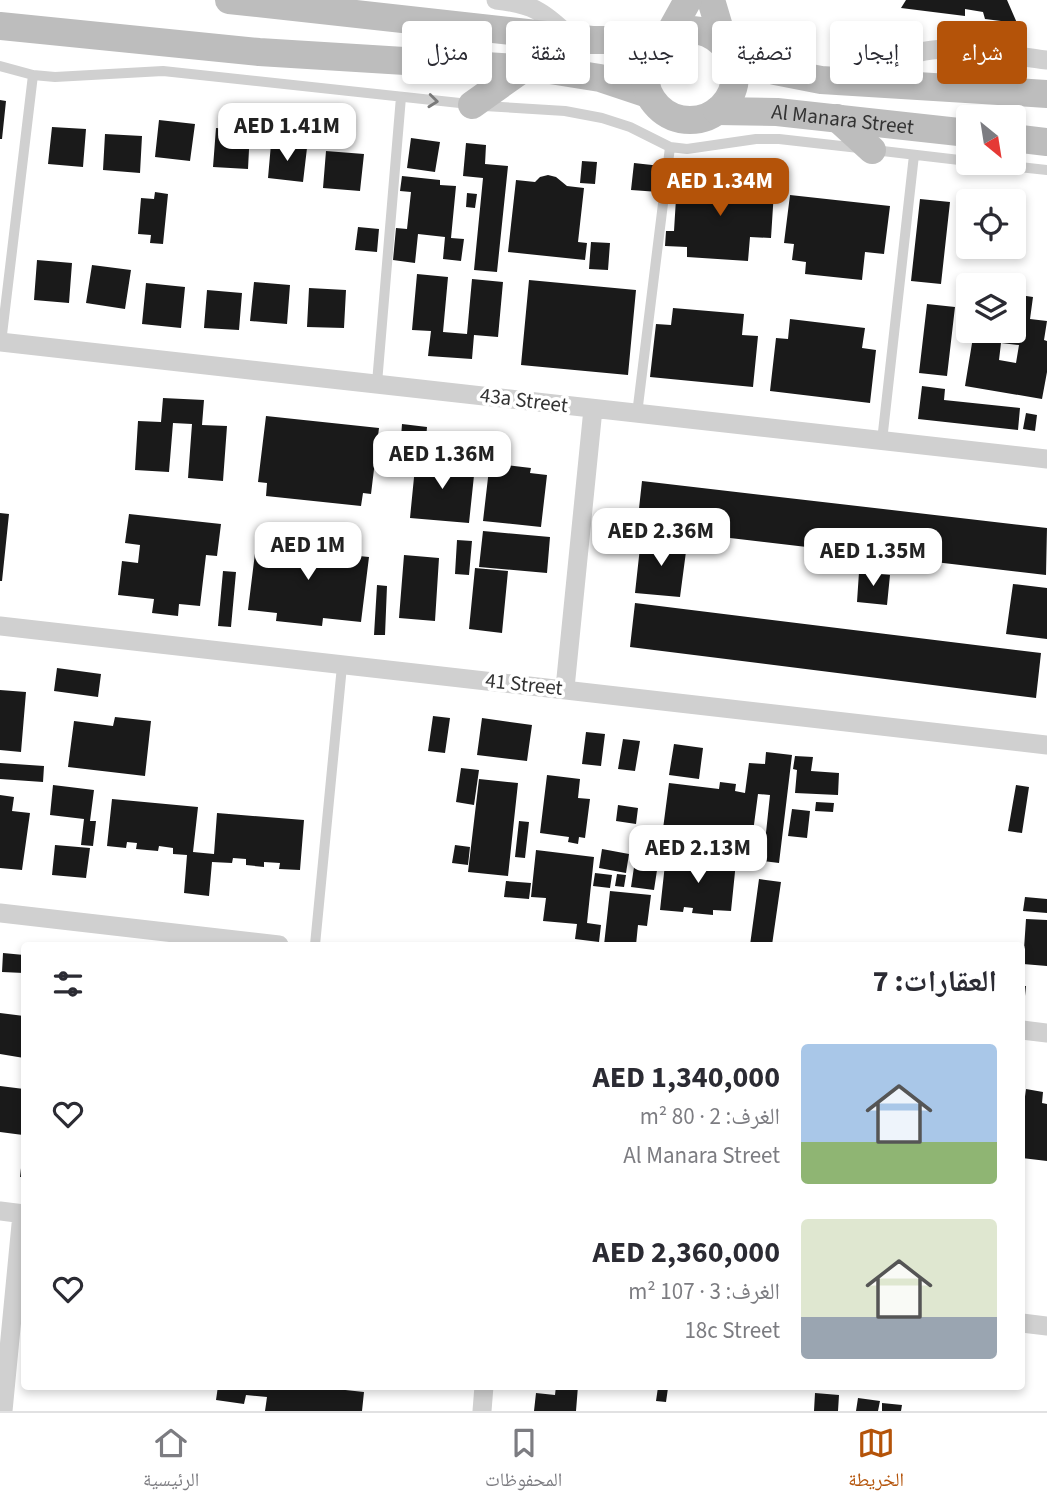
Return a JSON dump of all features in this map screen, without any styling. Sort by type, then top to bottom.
[{"type":"main road","points":[[229,0],[506,29]]},
{"type":"main road","points":[[675,21],[688,0]]},
{"type":"main road","points":[[711,0],[718,21]]},
{"type":"main road","points":[[0,26],[259,52],[506,67]]},
{"type":"main road","points":[[590,77],[649,94]]},
{"type":"main road","points":[[472,105],[506,81]]},
{"type":"main road","points":[[646,84],[655,105],[678,119],[705,118],[717,111],[727,100],[733,84]]},
{"type":"main road","name":"Al Manara Street","points":[[881,84],[1047,94]]},
{"type":"main road","name":"Al Manara Street","points":[[717,111],[777,112],[956,132]]},
{"type":"main road","points":[[837,118],[872,150]]},
{"type":"main road","points":[[1026,140],[1047,142]]},
{"type":"street","points":[[496,0],[532,6],[553,21]]},
{"type":"street","points":[[923,52],[952,49],[1047,60]]},
{"type":"street","name":"43a Street","points":[[1,343],[1047,459]]},
{"type":"street","points":[[565,688],[593,409]]},
{"type":"street","name":"41 Street","points":[[0,626],[341,666],[565,688],[1047,745]]},
{"type":"street","points":[[0,913],[253,942]]},
{"type":"street","points":[[1025,1030],[1047,1033]]},
{"type":"street","points":[[0,1211],[21,1214]]},
{"type":"street","points":[[3,1411],[21,1234]]},
{"type":"street","points":[[1025,1323],[1047,1326]]},
{"type":"street","points":[[482,1411],[484,1390]]},
{"type":"lane","points":[[0,66],[33,75],[76,77],[129,71],[163,71],[472,105],[565,111],[602,118],[630,127],[670,147],[687,149],[756,139],[779,139],[956,160]]},
{"type":"lane","points":[[1,343],[33,75]]},
{"type":"lane","points":[[377,383],[401,97]]},
{"type":"lane","points":[[637,414],[670,147]]},
{"type":"lane","points":[[883,441],[914,155]]},
{"type":"lane","points":[[1026,168],[1047,170]]},
{"type":"lane","points":[[315,942],[341,666]]},
{"type":"building","points":[[906,0],[1007,0],[1016,21],[985,19],[983,12],[965,9],[965,16],[901,8]]},
{"type":"building","points":[[0,100],[6,101],[2,139],[0,139]]},
{"type":"building","points":[[159,120],[195,124],[190,161],[155,157]]},
{"type":"building","points":[[52,127],[86,129],[83,167],[48,164]]},
{"type":"building","points":[[216,128],[250,130],[248,169],[213,167]]},
{"type":"building","points":[[105,134],[142,136],[140,173],[103,170]]},
{"type":"building","points":[[411,138],[440,142],[435,172],[407,168]]},
{"type":"building","points":[[466,143],[486,145],[485,164],[508,166],[497,272],[474,270],[483,178],[463,176]]},
{"type":"building","points":[[271,144],[307,148],[303,182],[268,178]]},
{"type":"building","points":[[326,151],[364,154],[360,191],[323,188]]},
{"type":"building","points":[[582,161],[597,162],[595,184],[580,183]]},
{"type":"building","points":[[634,163],[661,166],[659,192],[631,190]]},
{"type":"building","points":[[548,175],[556,177],[567,186],[584,188],[578,242],[587,243],[585,260],[508,252],[516,180],[535,182]]},
{"type":"building","points":[[402,176],[440,180],[440,185],[456,186],[451,238],[464,239],[461,261],[443,259],[445,237],[418,234],[415,263],[393,260],[396,228],[407,229],[411,192],[400,191]]},
{"type":"building","points":[[700,177],[753,180],[752,190],[774,191],[771,238],[750,237],[748,261],[687,257],[687,247],[665,246],[666,231],[674,231],[677,182],[699,183]]},
{"type":"building","points":[[155,192],[168,194],[163,244],[150,243],[151,235],[138,234],[141,198],[154,199]]},
{"type":"building","points":[[467,193],[477,194],[475,208],[466,207]]},
{"type":"building","points":[[790,195],[890,206],[884,254],[865,252],[862,280],[805,274],[806,262],[792,260],[794,244],[784,243]]},
{"type":"building","points":[[920,199],[950,202],[941,284],[911,281]]},
{"type":"building","points":[[358,227],[379,229],[377,252],[355,250]]},
{"type":"building","points":[[591,242],[610,243],[608,270],[589,269]]},
{"type":"building","points":[[37,260],[72,263],[69,303],[34,300]]},
{"type":"building","points":[[92,265],[131,270],[125,309],[86,303]]},
{"type":"building","points":[[417,274],[448,277],[443,332],[467,334],[472,279],[503,282],[498,337],[474,335],[472,359],[428,356],[431,331],[412,330]]},
{"type":"building","points":[[529,280],[636,290],[628,375],[521,365]]},
{"type":"building","points":[[254,282],[290,285],[287,324],[250,321]]},
{"type":"building","points":[[146,283],[185,287],[181,328],[142,324]]},
{"type":"building","points":[[309,288],[346,290],[344,328],[307,327]]},
{"type":"building","points":[[207,290],[242,293],[239,330],[204,328]]},
{"type":"building","points":[[1026,296],[1033,297],[1030,319],[1047,321],[1044,340],[1047,341],[1047,372],[1042,399],[965,386],[972,343],[1001,343],[1026,343]],"holes":[[[1001,343],[1019,345],[1016,363],[999,360]]]},
{"type":"building","points":[[927,304],[955,307],[947,376],[919,373]]},
{"type":"building","points":[[673,308],[744,314],[742,335],[758,336],[753,387],[650,377],[656,324],[671,325]]},
{"type":"building","points":[[790,319],[865,328],[862,348],[876,350],[870,403],[770,391],[776,338],[788,339]]},
{"type":"building","points":[[922,386],[945,389],[944,400],[1020,408],[1018,430],[918,419]]},
{"type":"building","points":[[163,398],[204,400],[202,425],[227,426],[223,481],[188,478],[192,424],[173,423],[169,472],[135,470],[138,421],[161,422]]},
{"type":"building","points":[[1026,413],[1037,415],[1035,431],[1023,429]]},
{"type":"building","points":[[266,416],[379,428],[371,494],[363,493],[361,506],[266,496],[267,483],[258,482]]},
{"type":"building","points":[[402,424],[427,427],[425,453],[400,451]]},
{"type":"building","points":[[416,457],[460,461],[459,465],[475,466],[469,523],[410,518]]},
{"type":"building","points":[[506,465],[531,468],[530,473],[547,475],[541,527],[483,521],[489,469],[505,470]]},
{"type":"building","points":[[642,481],[1047,528],[1046,575],[637,527]]},
{"type":"building","points":[[0,513],[9,514],[2,581],[0,581]]},
{"type":"building","points":[[129,514],[221,524],[217,556],[206,555],[200,606],[179,604],[178,616],[152,613],[154,599],[118,595],[122,561],[138,563],[140,545],[125,543]]},
{"type":"building","points":[[483,531],[550,537],[547,573],[479,567]]},
{"type":"building","points":[[265,538],[360,548],[359,556],[369,557],[361,622],[323,618],[322,626],[276,621],[277,613],[248,610],[256,545],[264,545]]},
{"type":"building","points":[[641,538],[687,544],[680,597],[635,593]]},
{"type":"building","points":[[457,540],[472,541],[469,575],[455,574]]},
{"type":"building","points":[[404,555],[439,558],[435,621],[399,618]]},
{"type":"building","points":[[475,568],[508,571],[502,633],[469,629]]},
{"type":"building","points":[[223,571],[236,572],[231,627],[218,626]]},
{"type":"building","points":[[859,572],[890,575],[887,605],[857,602]]},
{"type":"building","points":[[1013,584],[1047,588],[1047,639],[1006,634]]},
{"type":"building","points":[[377,585],[387,586],[385,635],[374,635]]},
{"type":"building","points":[[635,603],[1041,653],[1036,698],[630,647]]},
{"type":"building","points":[[57,668],[101,674],[98,697],[54,691]]},
{"type":"building","points":[[0,690],[26,692],[21,752],[0,750]]},
{"type":"building","points":[[433,716],[450,718],[445,753],[428,751]]},
{"type":"building","points":[[115,717],[151,721],[145,776],[68,767],[74,721],[113,726]]},
{"type":"building","points":[[482,718],[532,725],[527,761],[477,755]]},
{"type":"building","points":[[586,732],[605,734],[601,766],[582,764]]},
{"type":"building","points":[[623,739],[640,741],[635,771],[618,769]]},
{"type":"building","points":[[674,744],[703,748],[699,779],[669,775]]},
{"type":"building","points":[[766,752],[792,755],[779,863],[763,861],[770,795],[758,794],[750,855],[661,844],[669,783],[719,789],[720,782],[736,784],[735,791],[745,793],[749,763],[765,764]]},
{"type":"building","points":[[795,756],[813,757],[811,771],[839,773],[838,795],[795,793]]},
{"type":"building","points":[[0,763],[44,766],[43,782],[0,779]]},
{"type":"building","points":[[461,768],[479,770],[474,805],[456,802]]},
{"type":"building","points":[[547,775],[580,779],[578,798],[590,799],[585,838],[579,837],[578,844],[568,842],[569,837],[540,833]]},
{"type":"building","points":[[479,779],[518,783],[508,876],[468,872]]},
{"type":"building","points":[[53,785],[94,790],[90,821],[96,821],[93,846],[81,845],[84,819],[50,815]]},
{"type":"building","points":[[1016,785],[1029,787],[1022,833],[1008,831]]},
{"type":"building","points":[[0,795],[14,797],[12,811],[30,813],[22,870],[0,868]]},
{"type":"building","points":[[112,799],[198,807],[193,852],[214,854],[217,813],[304,820],[300,870],[279,869],[280,863],[264,862],[264,867],[246,865],[246,859],[233,858],[232,863],[212,862],[209,896],[184,893],[187,855],[173,854],[173,848],[159,846],[158,851],[136,849],[137,843],[127,842],[126,848],[107,846]]},
{"type":"building","points":[[816,802],[834,803],[833,812],[815,811]]},
{"type":"building","points":[[618,805],[638,808],[636,824],[616,821]]},
{"type":"building","points":[[792,809],[810,811],[807,838],[788,836]]},
{"type":"building","points":[[519,821],[529,822],[525,858],[515,857]]},
{"type":"building","points":[[55,845],[90,848],[86,878],[52,875]]},
{"type":"building","points":[[455,845],[470,847],[468,865],[452,863]]},
{"type":"building","points":[[602,849],[629,854],[626,873],[599,868]]},
{"type":"building","points":[[536,850],[594,857],[587,923],[601,925],[599,942],[575,939],[577,924],[543,921],[546,898],[531,897]]},
{"type":"building","points":[[636,854],[659,857],[654,890],[631,887]]},
{"type":"building","points":[[666,855],[736,862],[731,911],[713,910],[713,915],[692,913],[693,908],[684,907],[683,912],[660,910]]},
{"type":"building","points":[[595,873],[612,875],[610,888],[593,886]]},
{"type":"building","points":[[617,874],[626,875],[624,887],[615,886]]},
{"type":"building","points":[[759,879],[781,882],[772,942],[750,942]]},
{"type":"building","points":[[506,881],[531,883],[529,899],[504,897]]},
{"type":"building","points":[[610,891],[651,895],[647,926],[638,925],[636,942],[604,942]]},
{"type":"building","points":[[1025,897],[1047,899],[1047,913],[1023,911]]},
{"type":"building","points":[[1026,919],[1047,920],[1047,966],[1025,964]]},
{"type":"building","points":[[3,953],[21,955],[21,973],[2,972]]},
{"type":"building","points":[[0,1013],[21,1016],[21,1058],[0,1054]]},
{"type":"building","points":[[0,1086],[21,1089],[21,1135],[0,1132]]},
{"type":"building","points":[[1026,1089],[1043,1092],[1042,1103],[1047,1104],[1047,1161],[1025,1158]]},
{"type":"building","points":[[217,1390],[364,1392],[362,1411],[265,1411],[267,1397],[246,1395],[244,1404],[216,1400]]},
{"type":"building","points":[[556,1390],[578,1390],[576,1411],[534,1411],[536,1393],[555,1395]]},
{"type":"building","points":[[658,1390],[668,1390],[666,1402],[656,1401]]},
{"type":"building","points":[[815,1393],[839,1395],[838,1411],[814,1411]]},
{"type":"building","points":[[858,1398],[880,1401],[878,1411],[856,1411]]},
{"type":"building","points":[[882,1403],[902,1405],[901,1411],[882,1411]]}]
